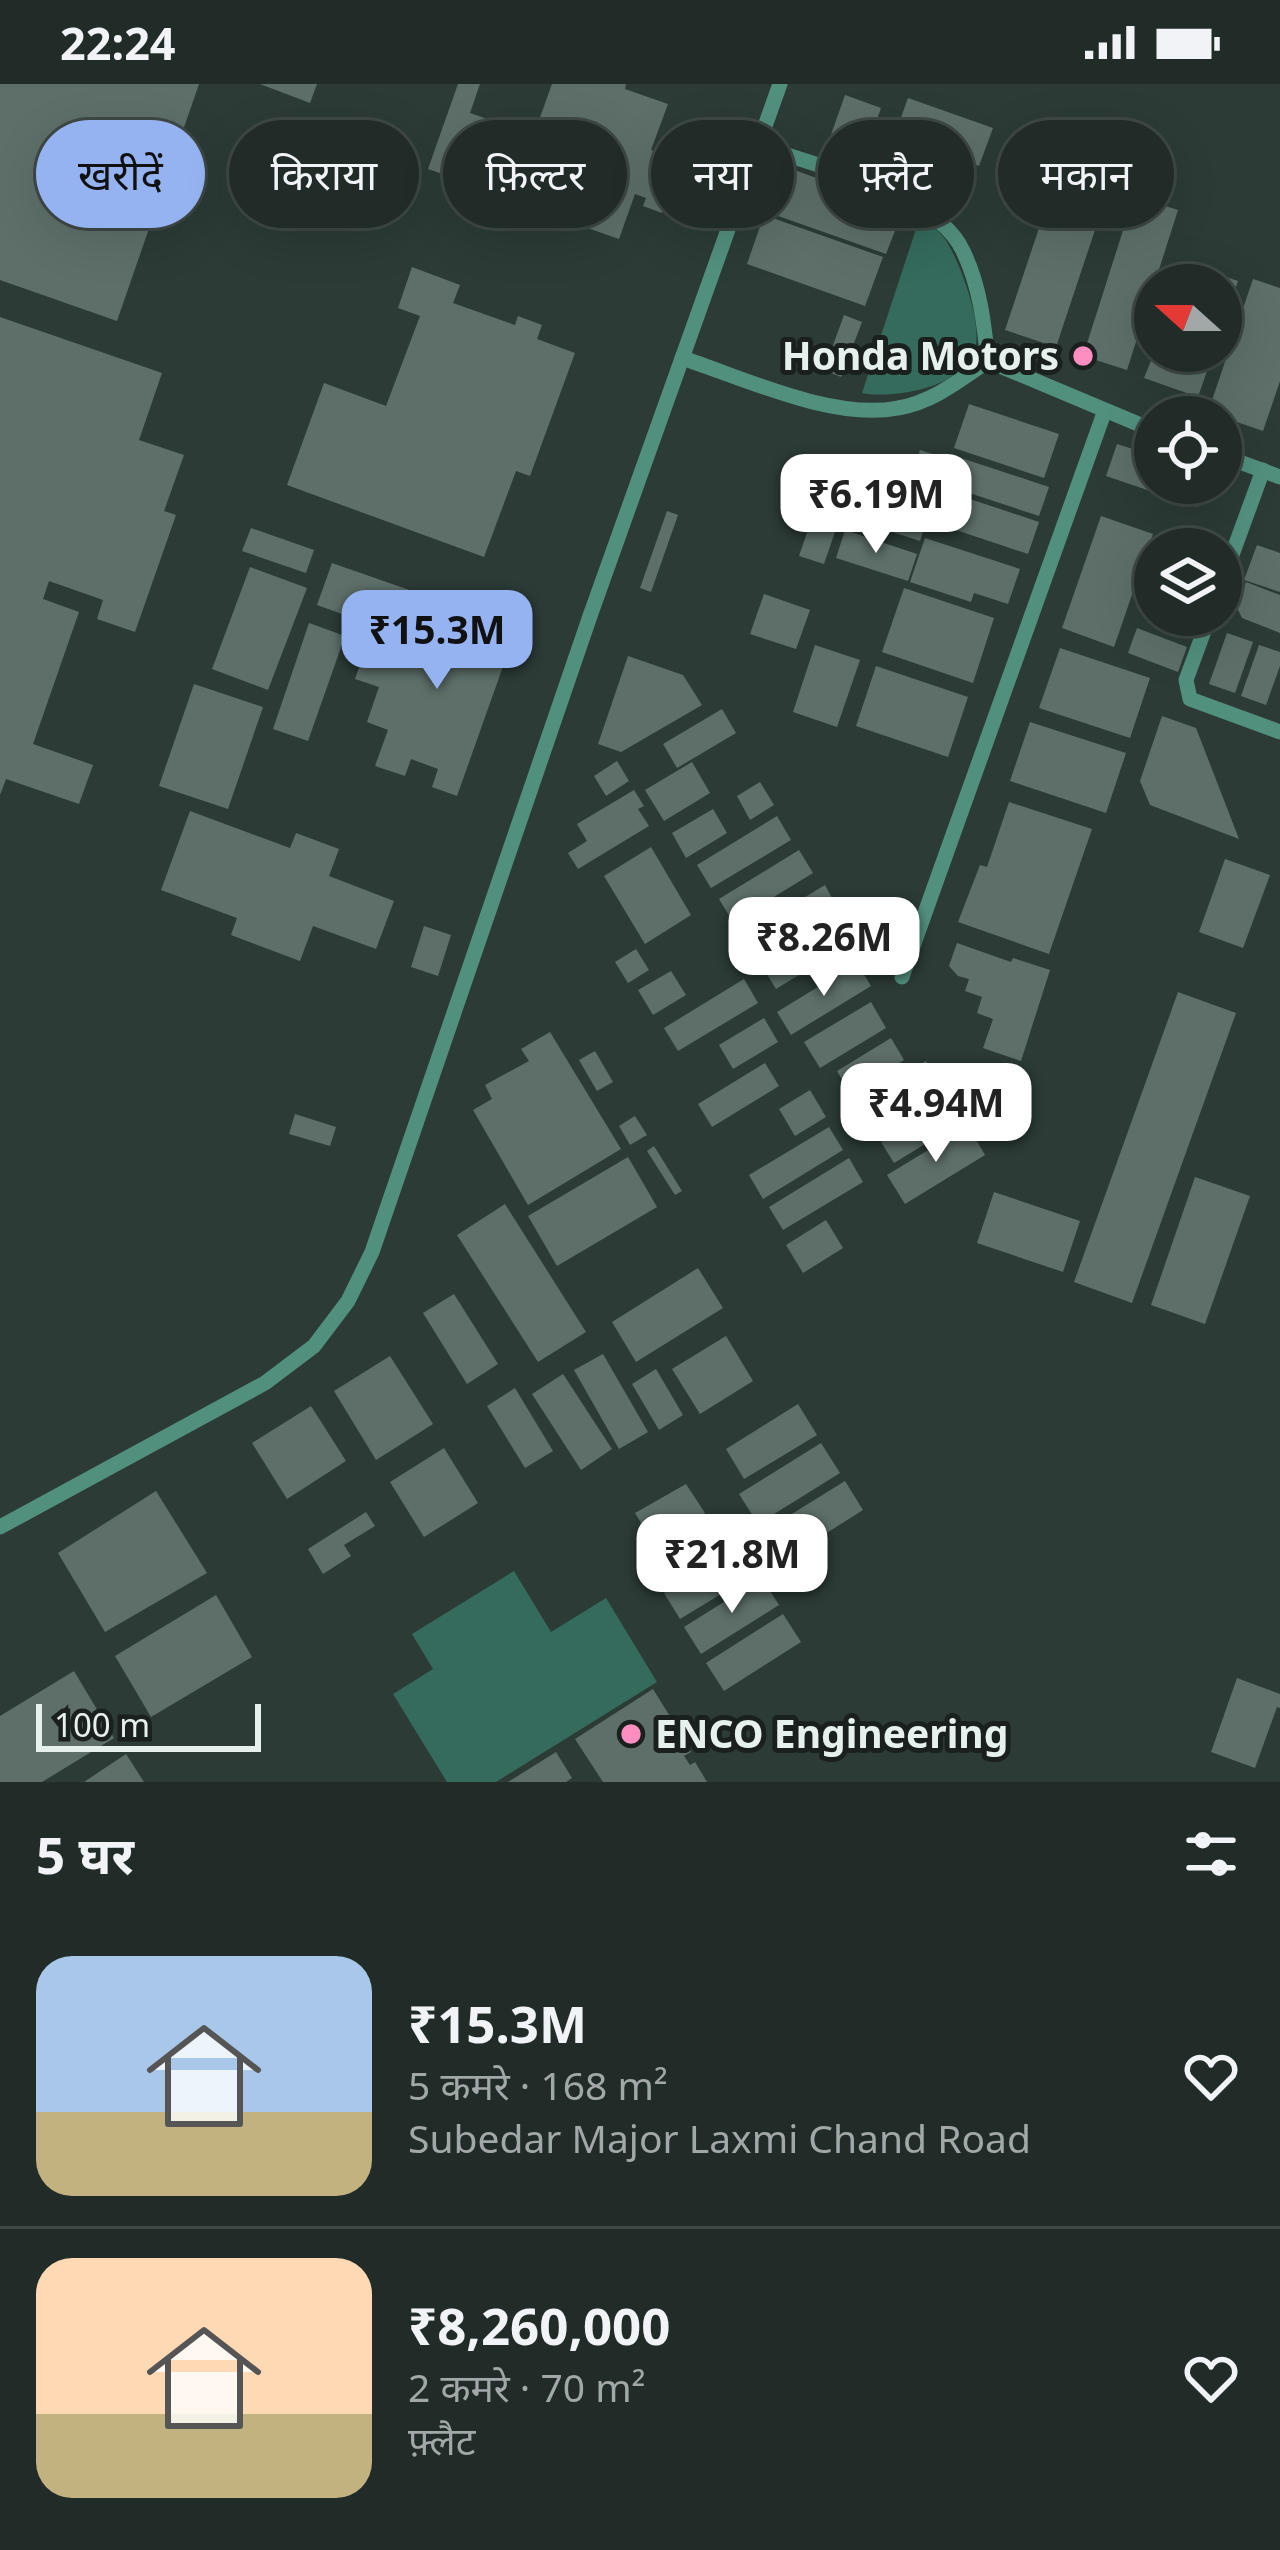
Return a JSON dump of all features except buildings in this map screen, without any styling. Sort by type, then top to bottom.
[{"type":"street","points":[[767,120],[780,84]]},
{"type":"street","points":[[794,158],[908,200],[936,217],[962,246],[980,296],[988,361]]},
{"type":"street","points":[[0,1527],[265,1383],[314,1346],[348,1300],[372,1252],[728,228]]},
{"type":"street","points":[[682,358],[837,407],[864,411],[900,408],[940,394],[988,361]]},
{"type":"street","points":[[988,361],[1134,423]]},
{"type":"street","points":[[902,977],[1104,412]]},
{"type":"street","points":[[1242,463],[1272,474],[1242,539]]},
{"type":"street","points":[[1202,636],[1186,680],[1190,699],[1280,732]]},
{"type":"green space","points":[[916,228],[935,228],[959,266],[970,299],[976,331],[972,357],[952,377],[923,389],[862,393]]},
{"type":"green space","points":[[514,1571],[551,1632],[606,1598],[657,1682],[496,1782],[447,1782],[393,1694],[433,1669],[412,1634]]},
{"type":"place","name":"Honda Motors","points":[[1083,356]]},
{"type":"place","name":"ENCO Engineering","points":[[631,1734]]}]
